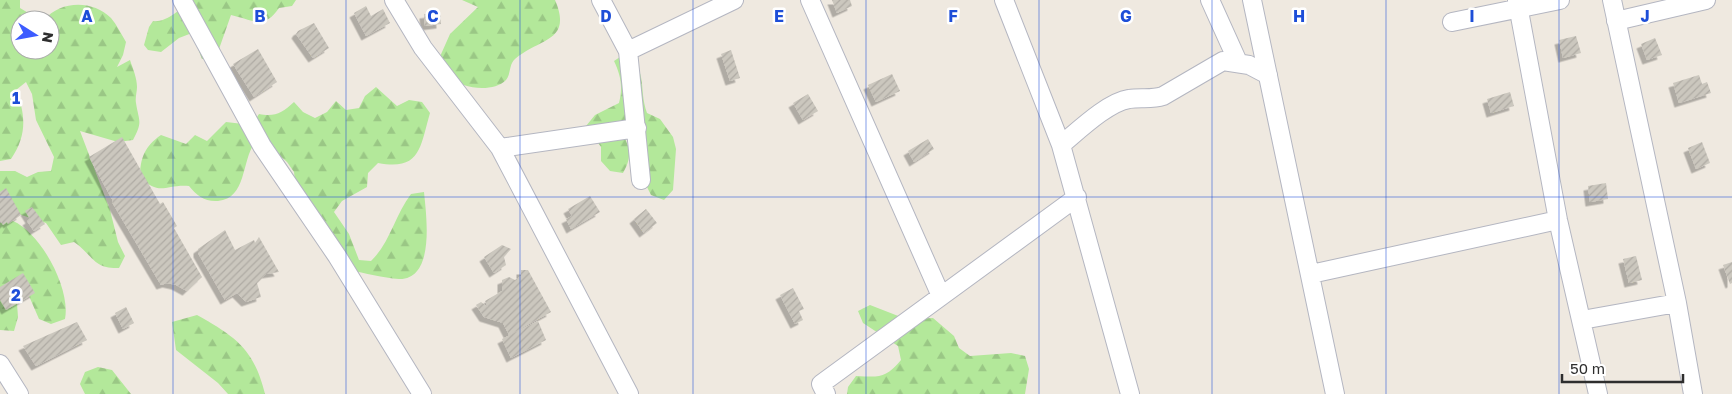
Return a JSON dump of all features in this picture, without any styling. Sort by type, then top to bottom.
[{"type":"street","points":[[182,0],[262,146],[352,280],[422,394]]},
{"type":"street","points":[[394,0],[423,48],[500,148],[629,394]]},
{"type":"street","points":[[602,0],[628,51],[641,180]]},
{"type":"street","points":[[628,51],[734,0]]},
{"type":"street","points":[[810,0],[941,296]]},
{"type":"street","points":[[1004,0],[1061,145],[1077,197],[1130,394]]},
{"type":"street","points":[[1210,0],[1238,62]]},
{"type":"street","points":[[1252,0],[1335,394]]},
{"type":"street","points":[[1452,22],[1517,4],[1560,0]]},
{"type":"street","points":[[1612,0],[1677,303],[1693,394]]},
{"type":"street","points":[[1616,21],[1706,0]]},
{"type":"street","points":[[1517,4],[1558,220],[1598,394]]},
{"type":"street","points":[[1061,145],[1112,105],[1129,98],[1154,99],[1163,96],[1222,60],[1238,62],[1268,75]]},
{"type":"street","points":[[500,148],[637,128]]},
{"type":"street","points":[[826,394],[821,384],[1077,197]]},
{"type":"street","points":[[1311,274],[1558,220]]},
{"type":"street","points":[[1582,320],[1677,303]]},
{"type":"street","points":[[0,364],[19,394]]},
{"type":"green space","points":[[0,0],[20,0],[20,8],[23,10],[10,10],[10,60],[60,60],[60,10],[57,10],[68,6],[86,5],[104,12],[111,18],[126,42],[123,55],[117,67],[130,60],[135,74],[138,129],[133,140],[118,142],[80,131],[110,210],[118,242],[125,256],[119,268],[110,268],[98,264],[74,242],[61,245],[46,223],[6,210],[0,211],[0,171],[15,171],[27,177],[38,172],[51,171],[54,157],[36,120],[32,94],[26,82],[16,90],[23,117],[20,142],[11,159],[0,161]]},
{"type":"green space","points":[[191,0],[296,0],[292,6],[279,8],[274,15],[263,21],[252,21],[231,15],[219,49],[209,58],[202,59],[192,33],[179,38],[161,52],[148,50],[144,45],[149,27],[153,21],[168,18]]},
{"type":"green space","points":[[462,0],[555,0],[560,24],[557,32],[551,37],[515,59],[506,80],[493,87],[469,87],[449,77],[438,61],[450,34],[478,7]]},
{"type":"green space","points":[[626,53],[638,68],[647,113],[660,119],[673,137],[676,149],[673,190],[664,200],[651,195],[639,171],[641,142],[624,136],[629,151],[628,163],[623,173],[610,171],[601,161],[601,147],[586,126],[595,115],[619,103],[621,82],[614,61]]},
{"type":"green space","points":[[376,87],[397,106],[409,100],[422,102],[430,113],[424,136],[416,154],[411,160],[392,165],[378,163],[368,173],[367,187],[342,201],[334,212],[349,234],[359,260],[371,261],[383,246],[411,194],[424,192],[427,229],[424,257],[419,269],[411,276],[399,279],[349,270],[319,213],[307,207],[297,198],[294,172],[287,162],[277,153],[255,142],[247,159],[239,186],[227,198],[218,201],[205,199],[189,186],[158,188],[153,187],[140,177],[144,153],[161,135],[186,144],[195,135],[207,141],[226,122],[252,125],[259,114],[270,115],[278,113],[294,102],[303,112],[315,118],[327,112],[336,101],[346,110],[359,108],[365,96]]},
{"type":"green space","points":[[13,221],[24,227],[34,237],[52,263],[63,293],[66,307],[65,319],[51,324],[39,319],[29,296],[16,290],[18,317],[14,331],[0,330],[0,223]]},
{"type":"green space","points":[[870,305],[906,319],[933,318],[954,336],[959,348],[970,356],[1011,353],[1025,356],[1029,369],[1025,394],[847,394],[848,387],[856,376],[881,376],[890,371],[901,360],[898,346],[863,323],[858,311]]},
{"type":"green space","points":[[197,315],[223,330],[242,346],[255,366],[265,394],[228,394],[218,383],[176,350],[172,322]]},
{"type":"green space","points":[[98,367],[112,370],[131,394],[85,394],[80,384],[85,372]]},
{"type":"building","points":[[832,0],[850,0],[852,6],[837,13]]},
{"type":"building","points":[[366,6],[371,16],[383,9],[390,23],[366,36],[354,13]]},
{"type":"building","points":[[440,12],[441,24],[425,26],[424,14]]},
{"type":"building","points":[[314,23],[329,48],[313,58],[296,34],[298,31]]},
{"type":"building","points":[[1576,36],[1581,53],[1563,58],[1559,40]]},
{"type":"building","points":[[1655,38],[1662,55],[1647,60],[1641,44]]},
{"type":"building","points":[[258,49],[277,82],[254,97],[233,64]]},
{"type":"building","points":[[731,50],[740,78],[730,81],[721,54]]},
{"type":"building","points":[[892,74],[900,91],[876,102],[868,85]]},
{"type":"building","points":[[1699,75],[1702,84],[1707,82],[1711,93],[1679,103],[1673,83]]},
{"type":"building","points":[[1510,92],[1514,106],[1491,113],[1487,99]]},
{"type":"building","points":[[808,94],[818,111],[803,120],[793,103]]},
{"type":"building","points":[[122,137],[160,204],[163,202],[177,226],[174,228],[202,277],[187,291],[176,285],[167,283],[161,285],[112,202],[89,157]]},
{"type":"building","points":[[928,139],[934,149],[914,162],[908,151]]},
{"type":"building","points":[[1702,142],[1710,163],[1696,169],[1688,148]]},
{"type":"building","points":[[1606,183],[1608,199],[1590,202],[1588,186]]},
{"type":"building","points":[[6,188],[21,215],[8,224],[7,222],[3,225],[0,220],[0,192]]},
{"type":"building","points":[[590,196],[600,212],[571,229],[566,219],[572,216],[568,209]]},
{"type":"building","points":[[32,207],[45,224],[34,231],[27,221],[30,219],[25,211]]},
{"type":"building","points":[[646,209],[657,223],[644,233],[634,219]]},
{"type":"building","points":[[225,230],[235,250],[254,240],[255,243],[259,237],[279,272],[266,274],[257,283],[261,297],[246,302],[237,293],[225,300],[198,253],[198,249]]},
{"type":"building","points":[[502,245],[511,249],[504,257],[506,265],[494,273],[484,257]]},
{"type":"building","points":[[1636,256],[1642,280],[1629,283],[1623,259]]},
{"type":"building","points":[[1732,262],[1732,283],[1730,284],[1723,265]]},
{"type":"building","points":[[521,270],[528,270],[551,312],[509,335],[503,323],[484,317],[476,305],[481,302],[488,307],[485,301],[502,291],[502,280],[509,277],[515,280],[521,276]]},
{"type":"building","points":[[23,273],[35,293],[6,310],[0,300],[0,287]]},
{"type":"building","points":[[793,288],[804,309],[799,311],[803,320],[795,324],[780,295]]},
{"type":"building","points":[[126,307],[134,323],[123,329],[115,313]]},
{"type":"building","points":[[538,321],[546,340],[511,358],[502,339]]},
{"type":"building","points":[[77,322],[87,340],[36,366],[23,346]]}]
